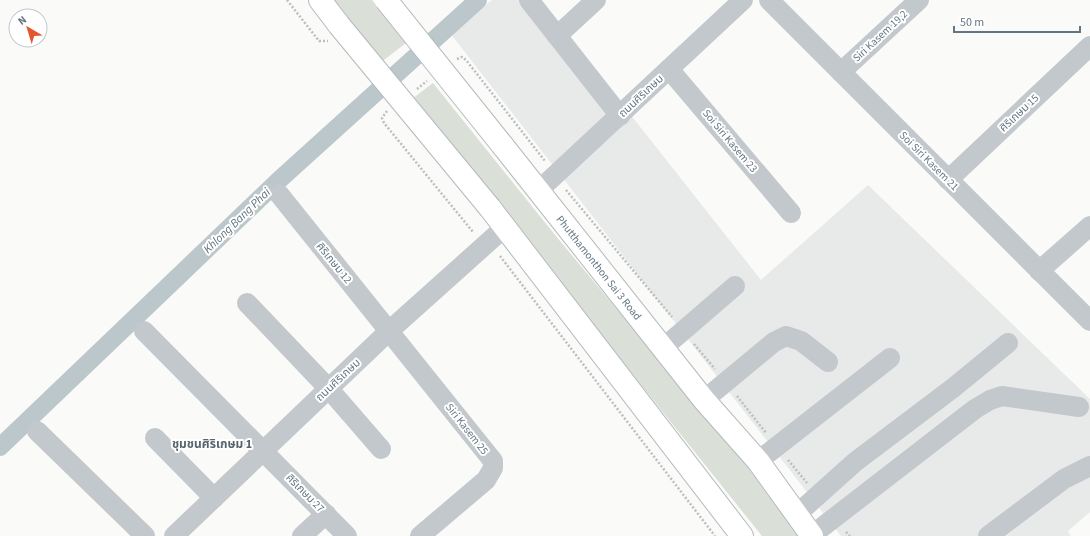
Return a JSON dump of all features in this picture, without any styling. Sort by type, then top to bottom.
[{"type":"main road","points":[[320,0],[335,33],[490,208],[742,536]]},
{"type":"main road","name":"Phutthamonthon Sai 3 Road","points":[[386,0],[704,400],[758,461],[812,536]]},
{"type":"street","points":[[529,0],[620,116]]},
{"type":"street","points":[[557,36],[596,0]]},
{"type":"street","name":"ถนนศิริเกษม","points":[[538,191],[743,0]]},
{"type":"street","name":"Soi Siri Kasem 21","points":[[769,0],[1090,321]]},
{"type":"street","name":"Siri Kasem 19,2","points":[[841,72],[919,0]]},
{"type":"street","name":"ศิริเกษม 15","points":[[948,180],[1090,46]]},
{"type":"street","name":"Soi Siri Kasem 23","points":[[669,69],[791,213]]},
{"type":"street","name":"ศิริเกษม 12","points":[[280,194],[389,332]]},
{"type":"street","points":[[1039,271],[1090,226]]},
{"type":"street","name":"ถนนศิริเกษม","points":[[174,536],[389,332],[504,228]]},
{"type":"street","points":[[663,348],[735,286]]},
{"type":"street","points":[[247,303],[329,389],[381,449]]},
{"type":"street","name":"ศิริเกษม 27","points":[[144,331],[347,536]]},
{"type":"street","name":"Siri Kasem 25","points":[[389,332],[493,462],[491,473],[486,480],[420,536]]},
{"type":"street","points":[[704,400],[774,342],[786,336],[801,341],[828,362]]},
{"type":"street","points":[[796,515],[855,462],[953,388],[1008,343]]},
{"type":"street","points":[[758,461],[890,358]]},
{"type":"street","points":[[812,536],[975,409],[990,400],[1002,396],[1079,407]]},
{"type":"street","points":[[37,431],[145,536]]},
{"type":"street","points":[[155,438],[214,498]]},
{"type":"street","points":[[988,536],[1064,479],[1090,466]]},
{"type":"street","points":[[302,536],[326,514]]},
{"type":"path","points":[[287,0],[319,41],[335,33]]},
{"type":"path","points":[[452,63],[462,57],[466,60],[556,175]]},
{"type":"path","points":[[414,91],[433,77]]},
{"type":"path","points":[[389,110],[383,114],[382,118],[384,122],[485,246]]},
{"type":"path","points":[[570,193],[817,496]]},
{"type":"path","points":[[507,267],[715,536]]},
{"type":"path","points":[[835,517],[850,536]]},
{"type":"shaded area","points":[[332,0],[372,0],[406,43],[380,63]]},
{"type":"shaded area","points":[[492,0],[540,0],[761,280],[868,185],[1090,399],[1090,512],[1068,531],[1071,536],[841,536],[450,33]]},
{"type":"shaded area","points":[[433,83],[555,235],[775,499],[801,536],[762,536],[412,99]]},
{"type":"waterway","name":"Khlong Bang Phai","points":[[0,447],[278,181],[478,0]]},
{"type":"district","name":"ชุมชนศิริเกษม 1","points":[[212,444]]}]
